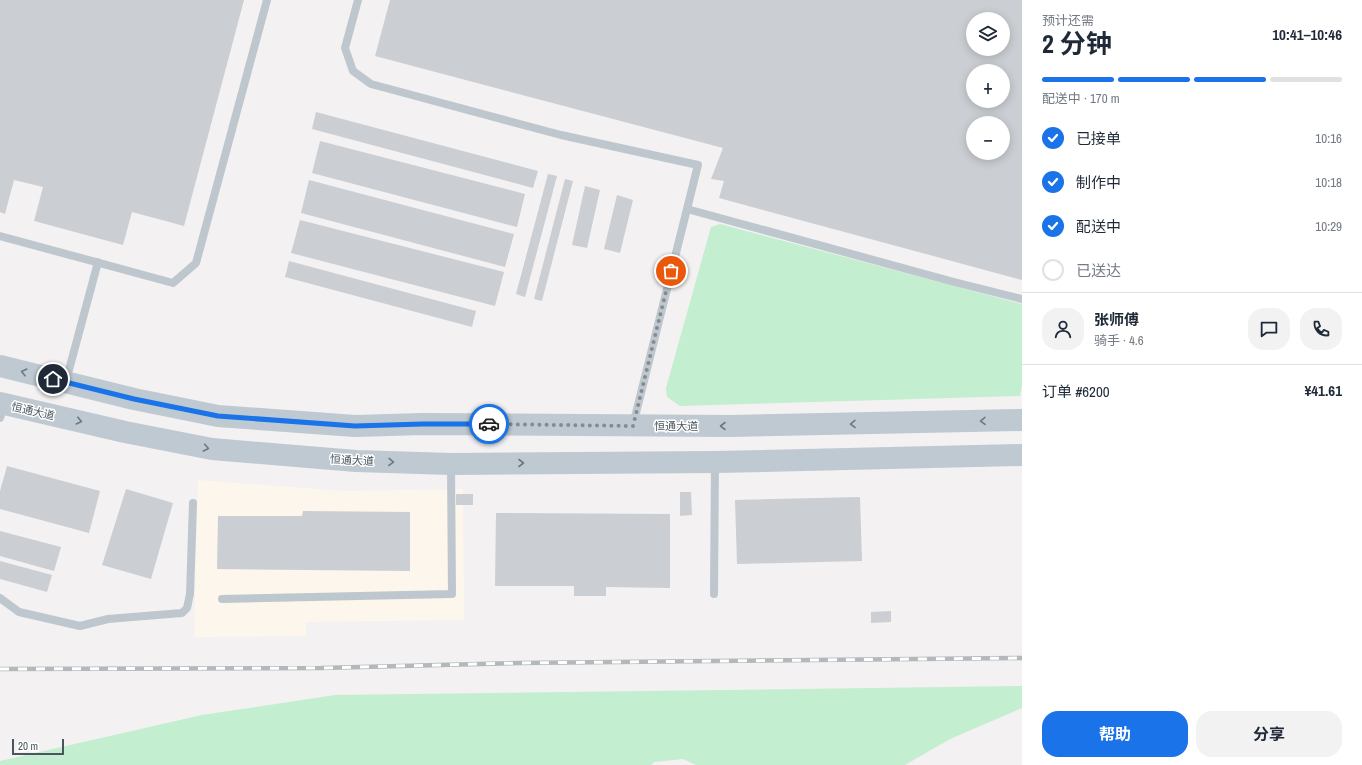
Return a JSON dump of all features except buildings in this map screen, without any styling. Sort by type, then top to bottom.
[{"type":"main road","name":"恒通大道","points":[[0,366],[134,399],[218,416],[355,426],[423,424],[739,426],[1022,420]]},
{"type":"main road","name":"恒通大道","points":[[1,408],[212,449],[356,461],[451,464],[715,462],[1022,455]]},
{"type":"lane","points":[[0,236],[173,283],[196,262],[267,0]]},
{"type":"lane","points":[[358,0],[345,48],[354,71],[371,84],[561,135],[698,165],[633,426]]},
{"type":"lane","points":[[687,209],[946,280],[1022,299]]},
{"type":"lane","points":[[66,382],[98,262]]},
{"type":"lane","points":[[714,594],[715,462]]},
{"type":"lane","points":[[222,600],[452,594],[451,464]]},
{"type":"lane","points":[[0,598],[19,612],[80,626],[108,619],[182,613],[187,608],[190,594],[193,503]]},
{"type":"shaded area","points":[[198,480],[343,491],[463,489],[464,620],[306,622],[306,636],[194,637]]},
{"type":"green space","points":[[720,224],[1022,304],[1022,385],[1020,396],[680,406],[667,397],[666,388],[711,227]]},
{"type":"green space","points":[[1022,686],[1022,708],[950,739],[905,765],[696,765],[683,759],[654,762],[651,765],[0,765],[0,761],[202,715],[335,695]]},
{"type":"railway","points":[[0,669],[321,668],[518,663],[1022,658]]},
{"type":"way so far","points":[[489,424],[633,426],[671,271]]},
{"type":"route","points":[[53,379],[134,399],[218,416],[355,426],[489,424]]}]
